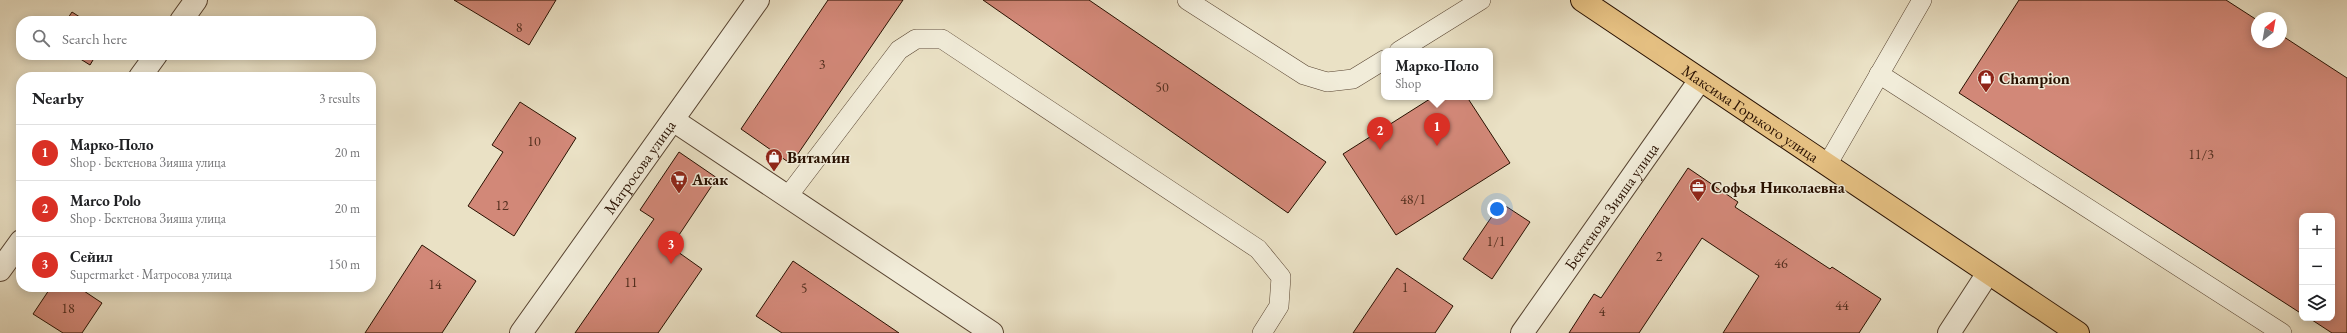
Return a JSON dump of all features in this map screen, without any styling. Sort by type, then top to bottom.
[{"type":"main road","name":"Максима Горького улица","points":[[1582,0],[2078,333]]},
{"type":"street","points":[[185,16],[196,0]]},
{"type":"street","name":"Матросова улица","points":[[521,333],[758,0]]},
{"type":"street","points":[[144,72],[152,60]]},
{"type":"street","name":"Бектенова Зияша улица","points":[[1522,333],[1700,80]]},
{"type":"street","points":[[673,120],[992,333]]},
{"type":"street","points":[[0,270],[16,248]]},
{"type":"street","points":[[1949,333],[1988,273]]},
{"type":"lane","points":[[1187,0],[1304,75],[1327,82],[1353,80],[1381,62]]},
{"type":"lane","points":[[1404,48],[1481,0]]},
{"type":"lane","points":[[1828,165],[1922,0]]},
{"type":"lane","points":[[788,196],[900,50],[916,39],[942,39],[1258,249],[1281,277],[1279,306],[1262,333]]},
{"type":"lane","points":[[1879,74],[2282,333]]},
{"type":"building","points":[[454,0],[556,0],[529,45]]},
{"type":"building","points":[[828,0],[903,0],[791,164],[741,129]]},
{"type":"building","points":[[983,0],[1089,0],[1326,162],[1288,213]]},
{"type":"building","points":[[2019,0],[2226,0],[2251,16],[2251,48],[2287,48],[2287,39],[2347,78],[2347,333],[2332,333],[2314,321],[2335,321],[2335,213],[2299,213],[2299,312],[1959,93]]},
{"type":"building","points":[[72,12],[78,16],[69,16]]},
{"type":"building","points":[[82,60],[93,60],[90,65]]},
{"type":"building","points":[[1428,100],[1469,100],[1510,163],[1396,235],[1343,154]]},
{"type":"building","points":[[520,102],[576,138],[514,236],[468,206],[503,152],[492,145]]},
{"type":"building","points":[[679,152],[717,178],[671,247],[702,269],[658,333],[575,333],[654,219],[640,210]]},
{"type":"building","points":[[1688,168],[1738,202],[1735,207],[1830,269],[1832,267],[1881,299],[1859,333],[1723,333],[1759,276],[1702,238],[1639,333],[1569,333],[1594,294],[1601,298]]},
{"type":"building","points":[[1501,203],[1530,222],[1492,279],[1463,259]]},
{"type":"building","points":[[422,245],[476,281],[442,333],[365,333]]},
{"type":"building","points":[[793,261],[899,333],[782,333],[756,316]]},
{"type":"building","points":[[1397,268],[1453,306],[1435,333],[1353,333]]},
{"type":"building","points":[[48,292],[86,292],[102,303],[82,333],[63,333],[33,314]]},
{"type":"place","name":"Champion","points":[[1986,93]]},
{"type":"place","name":"Марко-Поло","points":[[1437,146]]},
{"type":"place","name":"Marco Polo","points":[[1380,150]]},
{"type":"place","name":"Витамин","points":[[774,172]]},
{"type":"place","name":"Акак","points":[[679,194]]},
{"type":"place","name":"Софья Николаевна","points":[[1698,202]]},
{"type":"place","name":"Сейил","points":[[671,264]]}]
